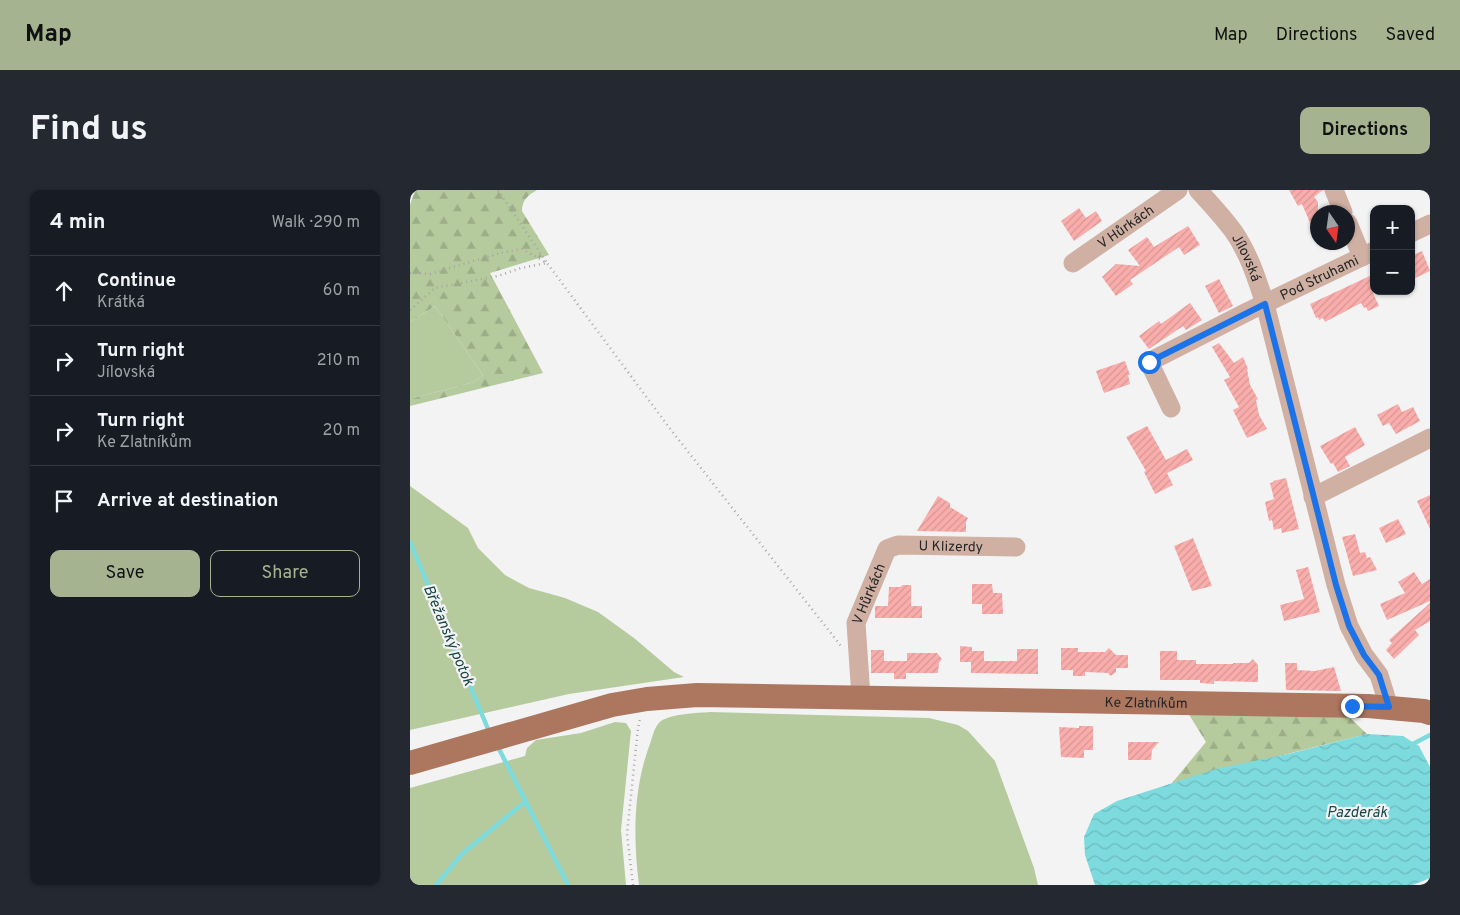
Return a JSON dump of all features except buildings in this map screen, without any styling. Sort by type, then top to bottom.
[{"type":"main road","name":"Ke Zlatníkům","points":[[410,763],[584,713],[646,698],[697,695],[1389,707],[1430,713]]},
{"type":"street","name":"V Hůrkách","points":[[1073,263],[1178,190]]},
{"type":"street","name":"Jílovská","points":[[1198,190],[1221,215],[1235,234],[1253,269],[1265,304],[1336,585],[1349,626],[1364,655],[1379,675],[1389,707]]},
{"type":"street","points":[[1334,190],[1340,205]]},
{"type":"street","points":[[1415,231],[1430,224]]},
{"type":"street","points":[[1355,234],[1368,254]]},
{"type":"street","name":"Pod Struhami","points":[[1171,408],[1149,362],[1368,254]]},
{"type":"street","points":[[1313,497],[1430,439]]},
{"type":"street","name":"U Klizerdy","points":[[887,549],[898,545],[1016,547]]},
{"type":"street","name":"V Hůrkách","points":[[861,698],[856,623],[887,549]]},
{"type":"path","points":[[498,190],[547,263],[671,430],[842,646]]},
{"type":"path","points":[[410,272],[430,274],[500,253],[522,249],[547,263]]},
{"type":"path","points":[[410,310],[435,288],[498,276],[521,268],[547,263]]},
{"type":"path","points":[[633,885],[627,834],[638,728],[646,698]]},
{"type":"green space","points":[[415,190],[537,190],[526,198],[522,211],[549,255],[490,273],[543,373],[410,406],[410,399],[474,382],[483,375],[435,306],[410,322],[410,205]]},
{"type":"green space","points":[[435,306],[483,375],[474,382],[410,399],[410,322]]},
{"type":"green space","points":[[410,486],[468,528],[478,548],[505,575],[529,588],[565,598],[598,612],[634,638],[674,672],[684,677],[569,694],[410,730]]},
{"type":"green space","points":[[710,712],[929,718],[958,725],[968,731],[995,761],[1034,868],[1038,885],[639,885],[635,830],[636,812],[641,776],[654,730],[661,721],[671,717]]},
{"type":"green space","points":[[1188,713],[1347,715],[1367,734],[1172,783],[1206,742]]},
{"type":"green space","points":[[615,722],[626,723],[631,731],[621,830],[626,885],[410,885],[410,788],[525,756],[527,748],[536,740],[581,733]]},
{"type":"water","name":"Pazderák","points":[[1367,734],[1403,736],[1419,746],[1430,767],[1430,878],[1413,885],[1095,885],[1085,855],[1084,837],[1094,814],[1117,801],[1216,769],[1292,753]]},
{"type":"waterway","name":"Břežanský potok","points":[[410,542],[488,729]]},
{"type":"waterway","name":"Břežanský potok","points":[[1411,745],[1430,735]]},
{"type":"waterway","name":"Břežanský potok","points":[[498,747],[568,885]]},
{"type":"waterway","points":[[436,885],[462,854],[526,801]]},
{"type":"route","points":[[1149,362],[1265,304],[1336,585],[1349,626],[1364,655],[1379,675],[1389,707],[1352,706]]}]
